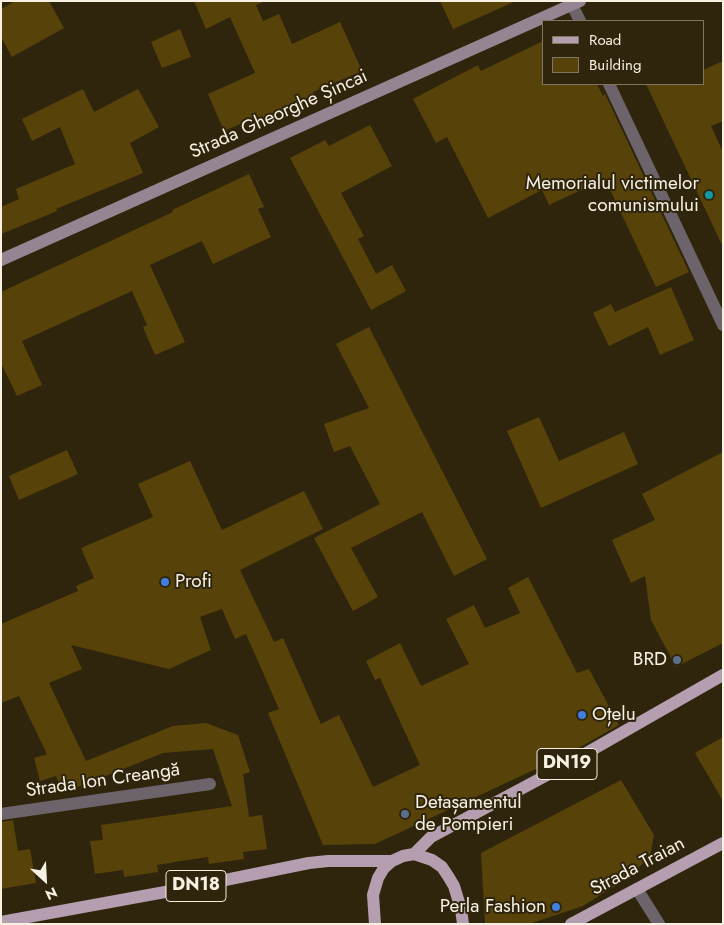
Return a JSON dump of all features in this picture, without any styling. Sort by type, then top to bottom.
[{"type":"main road","name":"Strada Gheorghe Șincai","points":[[1,260],[574,2]]},
{"type":"main road","name":"DN19","points":[[414,854],[431,837],[562,767],[723,675]]},
{"type":"main road","name":"Strada Traian","points":[[571,924],[723,843]]},
{"type":"main road","points":[[375,924],[373,895],[378,878],[384,868],[392,861],[414,854],[432,860],[448,876],[454,886],[461,909],[463,924]]},
{"type":"main road","name":"DN18","points":[[1,922],[309,863],[328,861],[392,861]]},
{"type":"street","points":[[574,2],[580,20]]},
{"type":"street","points":[[609,85],[723,325]]},
{"type":"street","name":"Strada Ion Creangă","points":[[1,814],[210,784]]},
{"type":"street","points":[[637,889],[659,924]]},
{"type":"building","points":[[15,1],[49,1],[64,28],[12,57],[1,37],[1,9]]},
{"type":"building","points":[[194,1],[265,1],[256,5],[263,21],[279,14],[292,44],[340,22],[362,71],[313,92],[315,96],[251,124],[250,120],[224,131],[208,94],[255,73],[230,17],[206,29]]},
{"type":"building","points":[[440,1],[516,1],[453,29]]},
{"type":"building","points":[[180,29],[191,57],[162,68],[151,42]]},
{"type":"building","points":[[542,41],[542,85],[598,85],[603,96],[605,94],[689,272],[656,287],[605,179],[549,205],[542,190],[488,218],[447,137],[436,143],[413,99],[478,65],[481,71]]},
{"type":"building","points":[[723,61],[723,121],[711,126],[723,152],[723,247],[646,85],[704,85],[704,70]]},
{"type":"building","points":[[83,89],[94,112],[138,89],[159,127],[130,143],[143,173],[1,234],[1,207],[19,199],[16,189],[75,164],[60,127],[32,141],[22,119]]},
{"type":"building","points":[[370,125],[392,166],[341,193],[364,236],[358,239],[376,274],[392,265],[406,291],[371,310],[290,158],[325,140],[329,146]]},
{"type":"building","points":[[249,174],[264,207],[258,209],[271,237],[213,264],[202,241],[150,265],[185,342],[155,355],[143,327],[147,325],[132,291],[22,341],[42,385],[17,396],[1,363],[1,292],[173,212],[172,210]]},
{"type":"building","points":[[671,287],[694,340],[660,355],[648,327],[609,346],[593,313],[611,304],[615,312]]},
{"type":"building","points":[[369,327],[487,559],[454,576],[422,512],[351,548],[378,597],[353,611],[314,538],[380,504],[350,446],[334,452],[324,424],[369,408],[336,344]]},
{"type":"building","points":[[539,417],[559,461],[624,432],[638,464],[541,508],[507,431]]},
{"type":"building","points":[[67,450],[78,474],[19,500],[9,476]]},
{"type":"building","points":[[723,452],[723,643],[676,667],[651,620],[645,576],[631,583],[612,540],[655,520],[642,494]]},
{"type":"building","points":[[190,461],[222,530],[304,491],[323,529],[240,570],[274,642],[283,638],[321,724],[339,715],[373,787],[420,765],[380,678],[375,680],[366,661],[400,643],[421,686],[469,664],[446,619],[474,605],[485,628],[520,613],[508,588],[528,577],[577,673],[589,669],[619,725],[568,754],[375,844],[323,845],[268,713],[279,709],[246,634],[235,639],[222,609],[200,617],[211,650],[169,669],[71,645],[82,669],[49,683],[86,761],[173,726],[206,723],[238,735],[250,772],[243,774],[249,817],[262,815],[267,849],[243,852],[244,859],[209,864],[208,857],[157,865],[158,872],[124,877],[123,870],[95,874],[90,841],[103,840],[101,825],[232,806],[213,749],[163,753],[63,793],[56,776],[40,781],[34,758],[47,754],[19,696],[1,703],[1,624],[78,591],[76,586],[94,578],[81,548],[153,517],[138,484]]},
{"type":"building","points":[[723,737],[723,801],[695,753]]},
{"type":"building","points":[[621,780],[654,835],[650,857],[626,879],[583,906],[529,924],[485,924],[481,853]]},
{"type":"building","points":[[13,820],[18,851],[30,849],[36,883],[1,889],[1,822]]},
{"type":"place","name":"Memorialul victimelor comunismului","points":[[709,195]]},
{"type":"place","name":"Profi","points":[[165,582]]},
{"type":"place","name":"BRD","points":[[677,660]]},
{"type":"place","name":"Oțelu","points":[[582,715]]},
{"type":"place","name":"Detașamentul de Pompieri","points":[[405,814]]},
{"type":"place","name":"Perla Fashion","points":[[556,907]]}]
